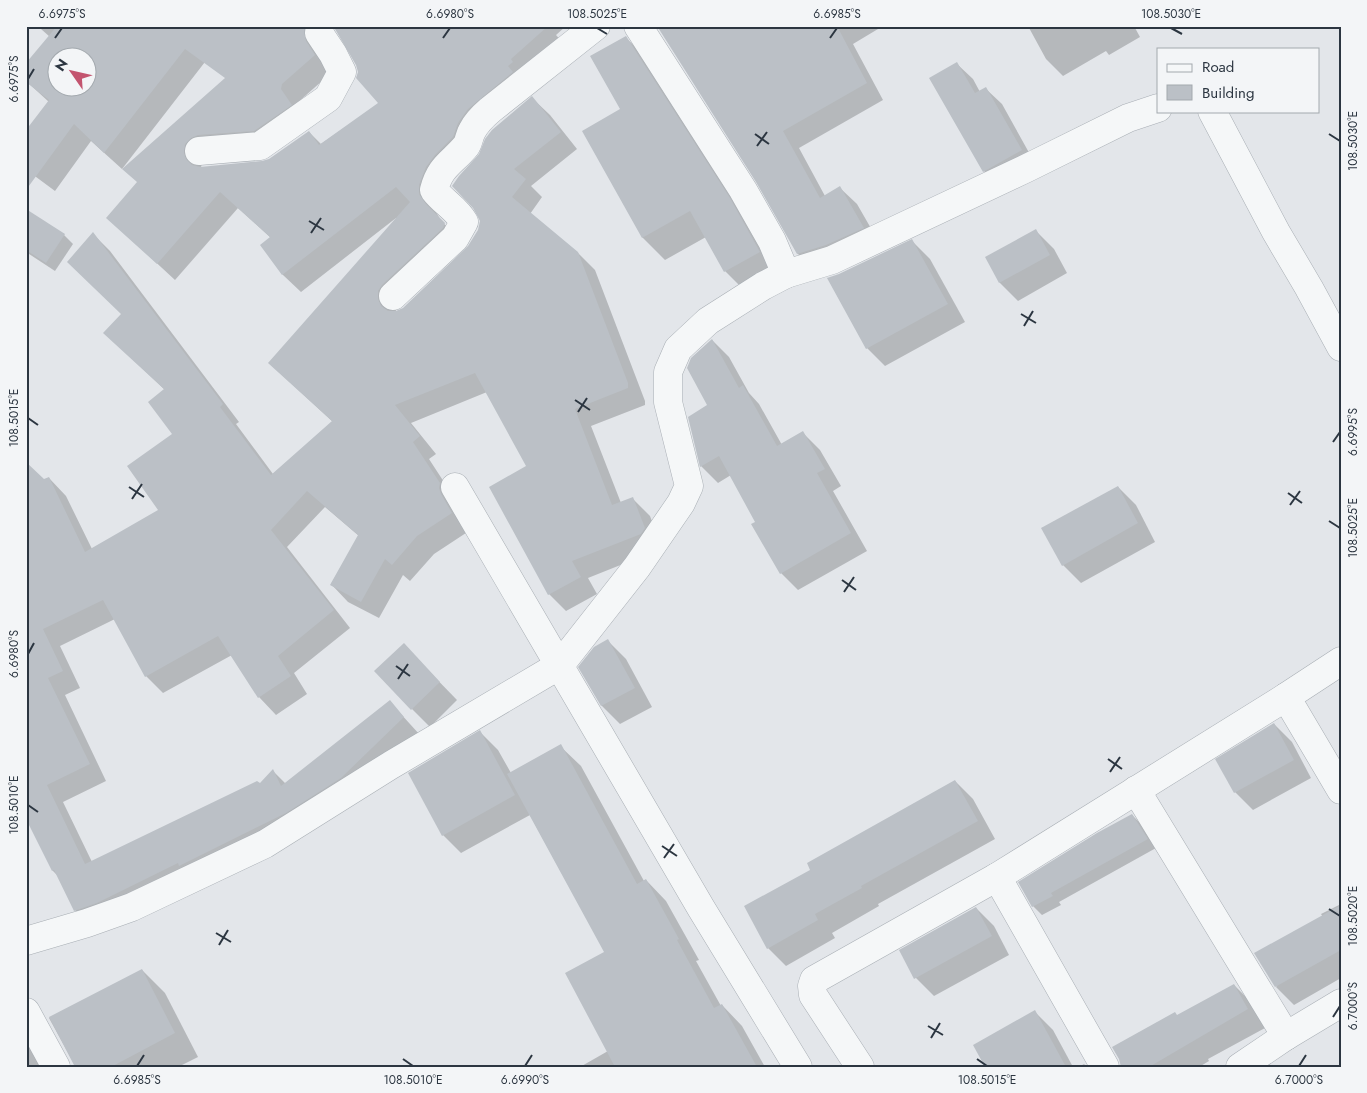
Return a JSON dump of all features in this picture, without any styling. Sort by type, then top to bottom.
[{"type":"street","points":[[199,151],[260,146],[328,98],[342,72],[319,33],[320,26]]},
{"type":"street","points":[[392,296],[455,238],[464,222],[457,212],[443,202],[434,190],[445,165],[468,144],[472,131],[480,119],[596,26]]},
{"type":"street","points":[[638,26],[743,190],[772,241],[786,274]]},
{"type":"street","points":[[26,940],[87,923],[132,907],[264,844],[391,765],[560,665],[637,568],[681,503],[689,486],[668,402],[668,372],[678,349],[708,322],[763,286],[786,274],[832,260],[1028,168],[1128,118],[1157,108]]},
{"type":"street","points":[[1213,112],[1276,232],[1341,347]]},
{"type":"street","points":[[456,487],[701,908],[798,1067]]},
{"type":"street","points":[[860,1067],[813,995],[812,986],[814,980],[997,877],[1341,661]]},
{"type":"street","points":[[1286,697],[1341,790]]},
{"type":"street","points":[[1136,790],[1286,1036]]},
{"type":"street","points":[[997,877],[1105,1067]]},
{"type":"street","points":[[1240,1067],[1286,1036],[1341,1003]]},
{"type":"street","points":[[26,1012],[56,1067]]},
{"type":"building","points":[[57,26],[304,26],[306,41],[315,55],[282,84],[281,89],[292,105],[254,131],[198,135],[191,138],[185,144],[184,153],[186,159],[192,165],[200,167],[262,161],[269,159],[309,131],[319,145],[378,103],[356,78],[358,72],[356,65],[335,26],[548,26],[511,59],[513,62],[508,66],[513,72],[468,109],[458,123],[453,137],[426,167],[419,185],[419,194],[445,223],[443,228],[382,285],[378,291],[378,299],[381,306],[388,311],[396,311],[403,308],[468,246],[478,230],[480,221],[473,208],[452,186],[479,154],[485,139],[492,130],[532,96],[561,132],[514,169],[526,179],[512,197],[578,252],[628,383],[628,388],[575,409],[612,505],[633,497],[645,528],[641,534],[572,561],[581,577],[548,595],[489,487],[526,466],[475,373],[395,405],[420,436],[413,442],[440,483],[441,494],[452,513],[417,536],[392,565],[385,559],[361,602],[330,585],[358,535],[307,491],[271,530],[334,610],[278,656],[291,676],[258,698],[218,636],[145,677],[103,600],[43,629],[63,671],[48,678],[90,764],[47,785],[85,864],[257,781],[260,783],[273,769],[281,786],[390,700],[404,717],[341,778],[286,813],[179,866],[178,863],[97,903],[74,911],[26,819],[26,462],[44,479],[49,477],[85,552],[158,510],[127,466],[172,434],[148,402],[164,389],[103,333],[121,314],[67,262],[93,232],[223,404],[220,407],[271,475],[332,421],[268,363],[410,202],[396,187],[282,275],[260,245],[270,237],[220,192],[157,264],[106,218],[137,182],[122,169],[225,78],[185,49],[104,153],[74,124],[26,190],[26,130],[49,100],[26,82],[26,63]]},
{"type":"building","points":[[657,26],[837,26],[867,83],[783,131],[820,198],[840,186],[864,228],[826,245],[797,254],[756,182]]},
{"type":"building","points":[[626,36],[730,198],[760,252],[724,272],[690,211],[642,238],[582,131],[620,109],[590,56]]},
{"type":"building","points":[[957,62],[975,93],[986,87],[1022,150],[983,172],[929,78]]},
{"type":"building","points":[[26,209],[65,234],[46,263],[26,250]]},
{"type":"building","points":[[1036,229],[1050,255],[999,283],[985,257]]},
{"type":"building","points":[[912,239],[948,304],[866,349],[827,278]]},
{"type":"building","points":[[712,339],[739,388],[743,385],[777,446],[803,431],[825,469],[817,473],[851,533],[780,574],[751,524],[755,522],[719,456],[700,467],[688,417],[707,405],[687,368],[691,358]]},
{"type":"building","points":[[1118,486],[1138,523],[1062,566],[1041,528]]},
{"type":"building","points":[[608,639],[635,688],[601,706],[578,667],[594,647]]},
{"type":"building","points":[[404,643],[440,682],[411,710],[374,671]]},
{"type":"building","points":[[1274,723],[1294,760],[1234,793],[1215,759]]},
{"type":"building","points":[[480,730],[515,795],[442,836],[408,773]]},
{"type":"building","points":[[561,744],[637,884],[646,879],[714,1008],[722,1004],[757,1067],[615,1067],[565,973],[604,952],[507,774]]},
{"type":"building","points":[[955,780],[978,821],[861,886],[862,888],[815,914],[818,920],[767,949],[744,906],[810,870],[807,863]]},
{"type":"building","points":[[1132,814],[1148,839],[1051,893],[1053,896],[1032,907],[1018,882],[1097,833]]},
{"type":"building","points":[[1341,905],[1341,950],[1275,987],[1254,953]]},
{"type":"building","points":[[976,907],[992,936],[914,979],[899,950]]},
{"type":"building","points":[[142,969],[175,1033],[111,1067],[75,1067],[49,1017]]},
{"type":"building","points":[[1234,984],[1248,1009],[1149,1067],[1121,1067],[1112,1047],[1175,1012],[1177,1015]]},
{"type":"building","points":[[1035,1010],[1066,1067],[985,1067],[973,1045]]}]
